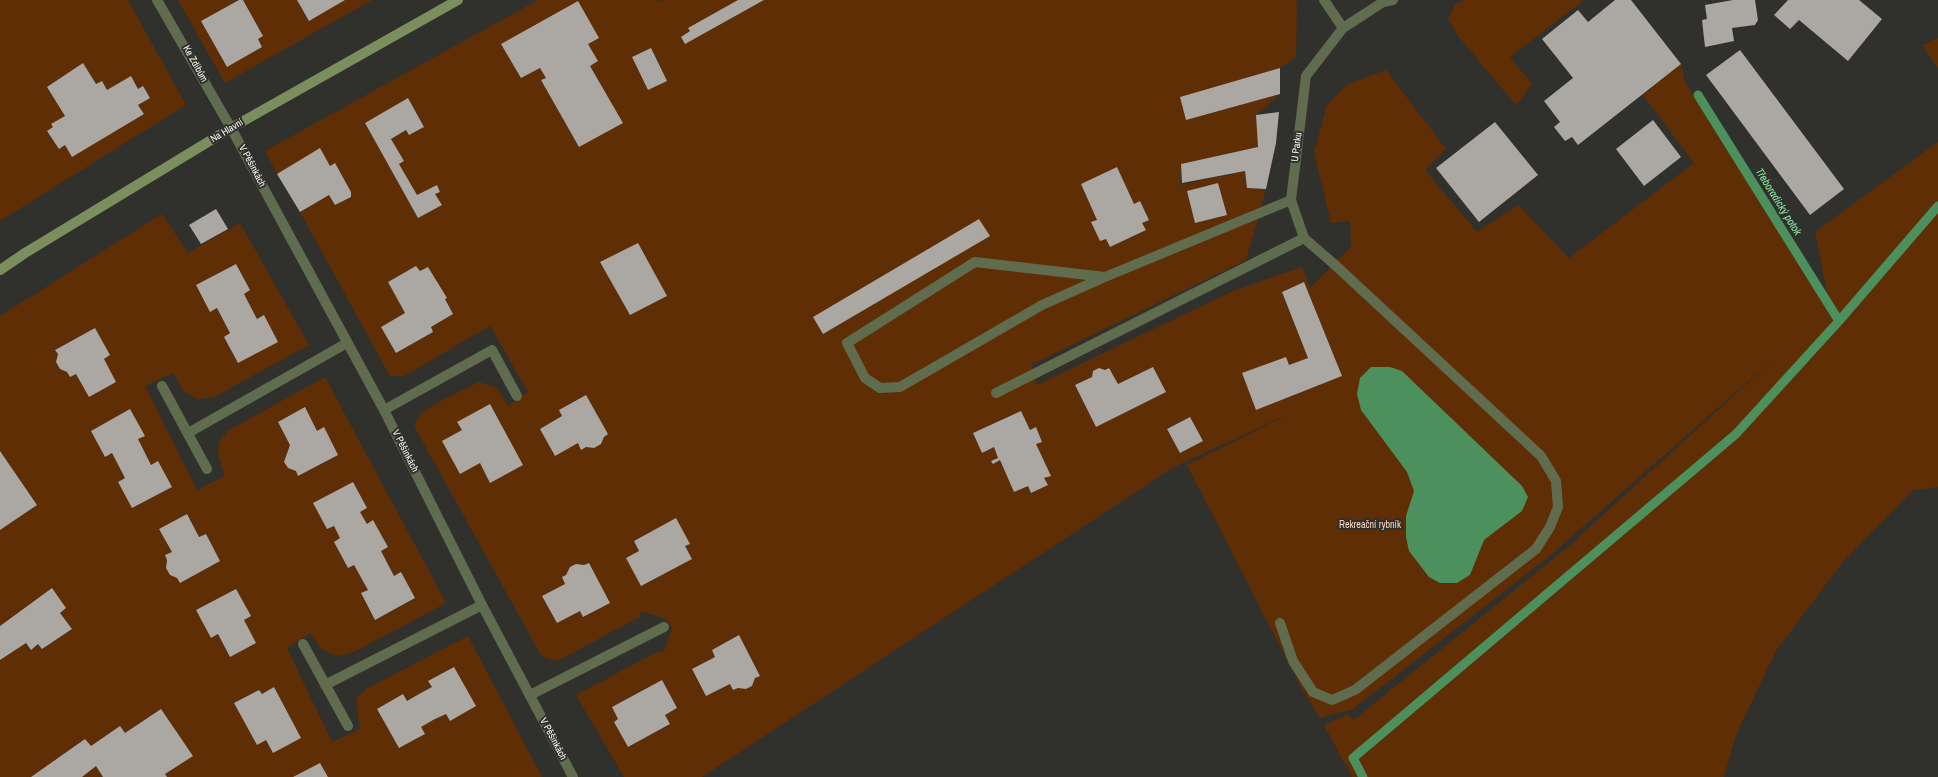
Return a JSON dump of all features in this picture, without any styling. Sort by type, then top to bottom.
[{"type":"main road","name":"Na Hlavní","points":[[0,270],[25,253],[231,128],[458,0]]},
{"type":"street","name":"Ke Zdibům","points":[[158,0],[231,128]]},
{"type":"street","points":[[1324,0],[1343,28]]},
{"type":"street","name":"U Parku","points":[[1304,238],[1291,200],[1306,76],[1343,28],[1382,1],[1393,0]]},
{"type":"street","name":"V Pěšinkách","points":[[231,128],[384,410],[482,605],[573,777]]},
{"type":"street","points":[[1105,276],[975,262],[847,343],[865,378],[880,388],[900,387],[1042,305],[1105,276],[1291,200]]},
{"type":"street","points":[[996,394],[1304,238],[1541,456],[1556,481],[1558,507],[1550,527],[1536,549],[1355,690],[1332,700],[1313,692],[1294,661],[1280,623]]},
{"type":"street","points":[[188,433],[347,343]]},
{"type":"street","points":[[384,410],[492,350],[517,396]]},
{"type":"street","points":[[162,386],[207,469]]},
{"type":"street","points":[[325,685],[482,605]]},
{"type":"street","points":[[530,695],[664,627]]},
{"type":"street","points":[[303,644],[348,726]]},
{"type":"green space","points":[[0,0],[128,0],[186,105],[0,221]],"holes":[[[83,63],[96,84],[102,81],[107,90],[131,76],[138,89],[143,86],[150,97],[138,105],[144,114],[72,156],[65,145],[59,149],[47,132],[53,127],[52,124],[65,116],[47,87]]]},
{"type":"green space","points":[[178,0],[239,0],[201,21],[227,67],[262,47],[258,39],[263,36],[243,0],[297,0],[309,21],[345,0],[372,0],[225,83]]},
{"type":"green space","name":"Rekreační rybník","points":[[538,0],[657,0],[658,2],[662,0],[738,0],[689,28],[690,31],[682,37],[685,44],[764,0],[1295,0],[1297,4],[1296,57],[1280,68],[1181,97],[1187,120],[1280,94],[1256,115],[1258,147],[1181,164],[1180,185],[1245,171],[1247,188],[1266,189],[1246,260],[1031,365],[1037,385],[1233,291],[1302,267],[1310,288],[1351,247],[1350,221],[1331,223],[1314,153],[1327,105],[1348,84],[1386,70],[1446,149],[1425,170],[1477,232],[1518,205],[1569,258],[1694,163],[1643,95],[1681,64],[1685,82],[1830,308],[1815,232],[1938,142],[1938,487],[1913,490],[1842,563],[1776,651],[1736,735],[1724,777],[1352,777],[1324,725],[1347,715],[1354,720],[1569,546],[1787,347],[1552,554],[1353,709],[1320,718],[1302,689],[1187,465],[1297,410],[1174,467],[702,777],[624,777],[576,695],[659,651],[664,652],[672,628],[666,619],[641,611],[640,617],[557,661],[542,657],[414,426],[420,414],[437,403],[479,382],[497,388],[508,406],[528,392],[490,326],[404,376],[390,376],[300,212],[329,195],[335,205],[350,197],[351,192],[335,164],[330,166],[320,149],[277,174],[265,151]],"holes":[[[578,1],[598,38],[588,44],[598,61],[590,66],[623,123],[579,147],[542,81],[546,78],[540,68],[521,78],[502,44]],[[651,48],[667,81],[648,90],[632,57]],[[408,98],[424,127],[409,135],[406,130],[391,139],[404,161],[399,164],[417,195],[436,186],[440,192],[435,194],[441,205],[418,218],[365,123]],[[1117,167],[1134,204],[1140,201],[1149,220],[1142,223],[1146,230],[1110,247],[1106,239],[1100,241],[1092,222],[1097,220],[1081,184]],[[1218,183],[1227,215],[1195,223],[1187,191]],[[979,219],[989,236],[823,334],[813,317]],[[600,262],[667,296],[630,315]],[[416,266],[420,271],[428,267],[446,298],[445,299],[453,314],[431,327],[433,332],[396,353],[381,327],[405,313],[388,282]],[[1304,282],[1342,376],[1256,410],[1242,373],[1289,365],[1308,358],[1282,292]],[[1153,367],[1165,392],[1096,427],[1075,385],[1092,377],[1094,371],[1109,368],[1118,384]],[[586,395],[608,434],[604,437],[601,444],[594,448],[586,447],[581,449],[578,443],[555,456],[540,429],[562,416],[559,410]],[[490,404],[523,465],[490,483],[480,463],[460,474],[462,430],[457,422]],[[1021,411],[1030,430],[1036,427],[1042,442],[1036,444],[1050,475],[1044,478],[1048,485],[1031,493],[1028,486],[1000,460],[993,464],[991,461],[998,458],[994,447],[982,453],[973,433]],[[1189,417],[1203,441],[1180,453],[1167,429]],[[676,518],[689,544],[685,546],[692,559],[641,586],[626,558],[639,551],[634,541]],[[589,563],[610,603],[583,617],[580,611],[557,623],[542,596],[565,584],[562,578],[566,575],[570,567],[576,564],[584,565]],[[739,635],[760,676],[755,678],[752,686],[746,689],[738,688],[733,690],[730,684],[706,696],[692,669],[715,657],[712,650]],[[662,680],[677,708],[665,715],[670,725],[628,747],[614,722],[618,719],[612,707]]]},
{"type":"green space","points":[[1464,0],[1584,0],[1510,57],[1532,84],[1519,102],[1515,104],[1458,36],[1448,19],[1455,5]]},
{"type":"green space","points":[[1938,38],[1938,68],[1922,45]]},
{"type":"green space","points":[[162,214],[188,253],[240,223],[309,345],[214,397],[198,399],[183,391],[173,373],[145,386],[197,490],[225,476],[218,454],[220,439],[229,430],[325,377],[446,603],[354,652],[338,656],[323,650],[310,633],[287,648],[332,742],[360,729],[356,699],[366,689],[468,636],[542,777],[328,777],[320,763],[295,777],[167,777],[165,774],[193,755],[160,709],[125,733],[120,726],[91,746],[85,739],[31,777],[0,777],[0,660],[26,643],[30,650],[38,644],[42,649],[72,629],[60,613],[66,608],[52,588],[0,626],[0,530],[37,505],[0,451],[0,316]],"holes":[[[236,264],[250,290],[244,294],[257,319],[264,315],[277,342],[238,363],[224,337],[230,333],[217,308],[210,311],[196,285]],[[95,328],[110,356],[67,372],[60,369],[56,362],[58,354],[55,349]],[[305,408],[317,431],[324,428],[338,455],[299,476],[296,471],[288,468],[284,462],[290,445],[278,422]],[[130,410],[144,435],[138,439],[151,465],[158,461],[172,487],[132,508],[118,482],[125,478],[112,453],[105,457],[91,431]],[[353,482],[367,508],[360,512],[367,524],[374,521],[388,547],[381,551],[394,576],[401,572],[415,599],[375,620],[361,593],[368,590],[354,565],[348,568],[334,542],[340,538],[334,526],[327,529],[313,503]],[[187,514],[199,537],[206,534],[220,561],[180,582],[177,578],[170,575],[166,568],[167,560],[165,555],[172,552],[160,529]],[[236,589],[250,616],[244,620],[256,643],[230,657],[218,634],[211,638],[196,610]],[[454,667],[476,706],[450,721],[446,714],[433,720],[421,727],[424,735],[399,748],[377,709],[403,694],[407,701],[432,687],[428,681]],[[274,687],[301,738],[273,753],[266,740],[257,745],[234,703],[259,690],[262,694]]]},
{"type":"green space","points":[[96,766],[103,777],[82,777],[86,774],[85,773]]},
{"type":"shaded area","points":[[1371,367],[1390,367],[1402,371],[1522,486],[1528,497],[1522,511],[1484,540],[1470,575],[1457,583],[1440,583],[1429,577],[1409,551],[1406,537],[1406,516],[1414,491],[1407,472],[1361,410],[1357,394],[1360,378]]},
{"type":"building","points":[[239,0],[243,0],[263,36],[258,39],[262,47],[227,67],[201,21]]},
{"type":"building","points":[[297,0],[345,0],[309,21]]},
{"type":"building","points":[[738,0],[764,0],[685,44],[681,37],[690,31],[688,28]]},
{"type":"building","points":[[1615,0],[1631,0],[1681,64],[1578,145],[1572,137],[1565,141],[1554,127],[1560,122],[1544,101],[1573,78],[1542,39],[1578,10],[1588,22]]},
{"type":"building","points":[[1733,0],[1755,0],[1758,20],[1755,25],[1732,28],[1734,41],[1705,47],[1702,20],[1707,19],[1705,5]]},
{"type":"building","points":[[1788,0],[1859,0],[1882,19],[1848,61],[1799,20],[1790,29],[1774,15]]},
{"type":"building","points":[[578,1],[599,38],[588,44],[598,61],[590,66],[623,123],[579,147],[541,80],[546,78],[540,68],[521,78],[501,44]]},
{"type":"building","points":[[651,48],[667,81],[648,90],[632,57]]},
{"type":"building","points":[[1740,50],[1844,189],[1810,215],[1706,75]]},
{"type":"building","points":[[83,63],[96,84],[102,81],[107,90],[131,76],[138,89],[143,86],[150,98],[138,105],[144,114],[72,157],[65,145],[59,149],[47,131],[53,127],[51,124],[65,116],[47,87]]},
{"type":"building","points":[[1280,68],[1280,94],[1186,120],[1180,97]]},
{"type":"building","points":[[408,98],[424,127],[409,135],[406,130],[391,139],[404,161],[399,164],[417,195],[437,185],[440,192],[435,194],[442,205],[418,218],[365,123]]},
{"type":"building","points":[[1279,112],[1276,143],[1266,189],[1247,188],[1245,171],[1182,183],[1181,164],[1258,147],[1256,115]]},
{"type":"building","points":[[1653,120],[1681,157],[1644,186],[1616,149]]},
{"type":"building","points":[[1495,122],[1538,175],[1479,222],[1436,168]]},
{"type":"building","points":[[320,148],[330,166],[335,163],[351,192],[351,197],[335,205],[329,195],[300,212],[277,174]]},
{"type":"building","points":[[1117,167],[1134,204],[1140,201],[1149,220],[1142,223],[1146,230],[1110,247],[1106,239],[1100,241],[1091,222],[1097,220],[1081,184]]},
{"type":"building","points":[[1218,183],[1227,215],[1195,223],[1187,191]]},
{"type":"building","points":[[216,209],[228,229],[201,244],[189,225]]},
{"type":"building","points":[[979,219],[990,236],[823,334],[813,317]]},
{"type":"building","points":[[638,243],[667,296],[630,315],[600,262]]},
{"type":"building","points":[[236,264],[250,290],[244,294],[257,319],[264,315],[278,342],[238,363],[224,337],[230,333],[217,308],[210,312],[196,285]]},
{"type":"building","points":[[416,266],[420,271],[428,267],[447,298],[445,299],[453,314],[431,327],[433,332],[396,353],[381,327],[405,313],[388,282]]},
{"type":"building","points":[[1304,282],[1342,376],[1256,410],[1242,373],[1286,357],[1289,365],[1308,358],[1282,292]]},
{"type":"building","points":[[95,328],[110,355],[104,359],[116,382],[89,397],[76,374],[70,377],[67,372],[60,369],[56,362],[58,354],[55,350]]},
{"type":"building","points":[[1153,367],[1166,392],[1096,427],[1075,385],[1092,377],[1093,371],[1099,368],[1105,370],[1109,368],[1118,384]]},
{"type":"building","points":[[586,395],[608,434],[604,437],[601,444],[594,448],[586,447],[581,450],[578,443],[555,456],[540,429],[562,416],[559,410]]},
{"type":"building","points":[[490,404],[523,465],[490,483],[480,463],[460,474],[442,441],[462,430],[457,422]]},
{"type":"building","points":[[305,407],[317,431],[324,427],[338,455],[298,476],[296,471],[288,468],[284,462],[290,445],[278,422]]},
{"type":"building","points":[[130,409],[145,436],[138,439],[151,465],[158,461],[172,487],[132,508],[118,482],[125,478],[112,453],[105,457],[91,431]]},
{"type":"building","points":[[1021,411],[1030,430],[1036,427],[1042,442],[1036,444],[1051,476],[1044,478],[1048,485],[1031,493],[1028,486],[1014,492],[1000,460],[993,464],[991,461],[998,458],[994,447],[982,453],[973,433]]},
{"type":"building","points":[[1190,417],[1203,441],[1180,453],[1167,429]]},
{"type":"building","points":[[0,451],[37,505],[0,530]]},
{"type":"building","points":[[353,482],[367,508],[360,512],[367,524],[373,520],[388,547],[381,551],[394,576],[401,572],[415,598],[375,620],[361,593],[368,590],[354,565],[348,568],[334,542],[340,538],[334,526],[327,529],[313,503]]},
{"type":"building","points":[[187,514],[199,537],[206,534],[220,561],[180,583],[177,578],[170,575],[166,568],[167,560],[165,555],[172,552],[159,529]]},
{"type":"building","points":[[676,518],[690,544],[685,546],[692,559],[641,586],[626,558],[639,551],[634,541]]},
{"type":"building","points":[[589,563],[610,603],[583,617],[580,611],[557,623],[542,596],[565,584],[562,577],[566,575],[570,567],[576,564],[584,565]]},
{"type":"building","points":[[52,588],[66,608],[60,613],[72,629],[42,649],[38,644],[31,650],[26,643],[0,660],[0,626]]},
{"type":"building","points":[[236,589],[251,616],[244,620],[256,643],[230,657],[218,634],[211,638],[196,610]]},
{"type":"building","points":[[739,635],[760,676],[755,678],[752,686],[746,689],[738,688],[733,690],[730,684],[706,696],[692,669],[715,657],[712,650]]},
{"type":"building","points":[[454,667],[476,706],[450,721],[446,714],[433,720],[421,727],[425,734],[399,748],[377,709],[403,694],[407,701],[432,687],[428,681]]},
{"type":"building","points":[[662,680],[677,708],[665,715],[670,724],[628,747],[614,722],[618,719],[612,707]]},
{"type":"building","points":[[274,687],[301,738],[273,753],[266,740],[257,745],[234,703],[259,690],[262,694]]},
{"type":"building","points":[[161,709],[193,756],[165,774],[167,777],[103,777],[96,766],[82,777],[31,777],[85,739],[91,746],[120,726],[125,733]]},
{"type":"building","points":[[320,763],[328,777],[293,777]]},
{"type":"waterway","name":"Třeboradický potok","points":[[1698,95],[1839,321]]},
{"type":"waterway","points":[[1363,777],[1353,758],[1736,434],[1839,321],[1938,206]]}]
